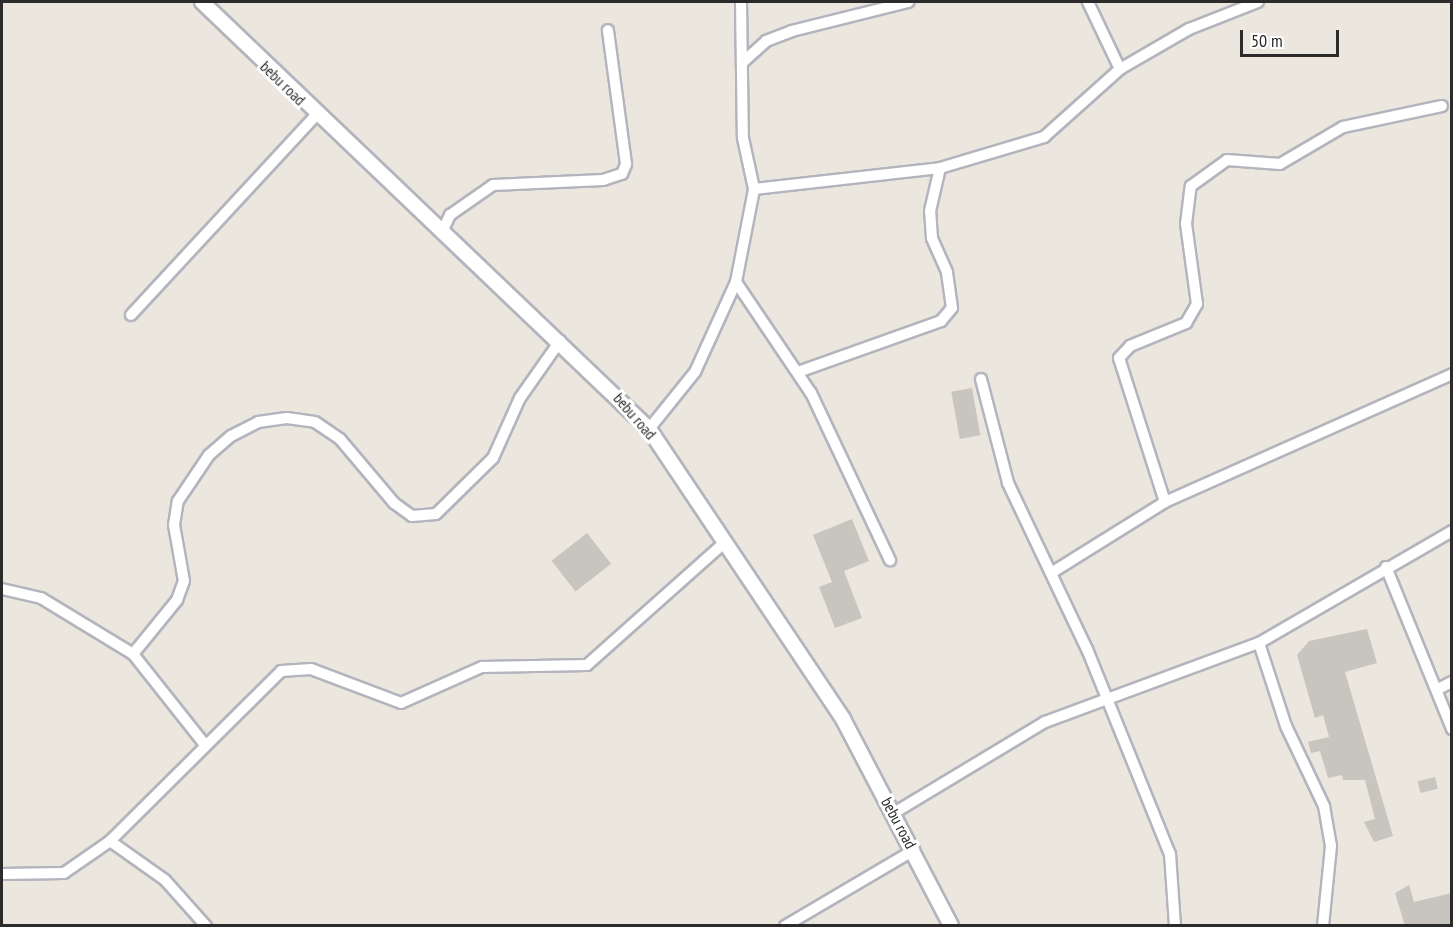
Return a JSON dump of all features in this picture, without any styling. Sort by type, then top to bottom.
[{"type":"street","name":"bebu road","points":[[202,2],[316,115],[560,341],[649,429],[843,719],[914,850],[951,926]]},
{"type":"street","points":[[649,429],[695,372],[736,282],[754,189],[743,138],[741,2]]},
{"type":"street","points":[[743,62],[766,41],[792,31],[908,2]]},
{"type":"street","points":[[1088,2],[1120,69]]},
{"type":"street","points":[[754,189],[940,168],[1044,137],[1120,69],[1189,30],[1258,2]]},
{"type":"street","points":[[442,232],[450,215],[493,185],[603,180],[622,174],[626,165],[608,30]]},
{"type":"street","points":[[1165,502],[1119,358],[1130,346],[1186,323],[1197,304],[1186,224],[1191,186],[1227,160],[1280,164],[1343,127],[1442,106]]},
{"type":"street","points":[[131,315],[316,115]]},
{"type":"street","points":[[798,372],[941,321],[952,308],[947,272],[932,238],[930,211],[940,168]]},
{"type":"street","points":[[736,282],[798,372],[890,560]]},
{"type":"street","points":[[133,654],[177,600],[184,581],[174,525],[178,501],[209,455],[231,436],[258,422],[287,418],[315,422],[340,439],[394,503],[412,516],[436,514],[493,458],[520,398],[560,341]]},
{"type":"street","points":[[1050,573],[1165,502],[1452,374]]},
{"type":"street","points":[[981,379],[1008,483],[1050,573],[1170,854],[1175,926]]},
{"type":"street","points":[[894,813],[1045,722],[1104,698],[1258,643],[1386,567],[1452,531]]},
{"type":"street","points":[[4,877],[64,873],[110,841],[281,671],[297,668],[401,703],[482,667],[587,665],[725,542]]},
{"type":"street","points":[[1386,567],[1438,689],[1452,729]]},
{"type":"street","points":[[2,589],[41,598],[133,654],[206,746]]},
{"type":"street","points":[[1258,643],[1286,726],[1324,806],[1331,846],[1323,926]]},
{"type":"street","points":[[1438,689],[1452,682]]},
{"type":"street","points":[[110,841],[160,876],[206,926]]},
{"type":"street","points":[[784,926],[914,850]]},
{"type":"building","points":[[972,388],[980,435],[960,439],[951,392]]},
{"type":"building","points":[[852,519],[869,561],[844,571],[862,618],[835,628],[819,587],[832,582],[813,535]]},
{"type":"building","points":[[587,533],[611,564],[576,591],[552,561]]},
{"type":"building","points":[[1367,629],[1377,663],[1345,672],[1393,836],[1374,842],[1364,822],[1375,819],[1365,780],[1343,780],[1342,775],[1328,778],[1320,751],[1311,753],[1308,742],[1329,737],[1323,715],[1315,718],[1297,655],[1309,641]]},
{"type":"building","points":[[1435,777],[1438,789],[1420,793],[1418,781]]},
{"type":"building","points":[[1409,885],[1414,902],[1452,893],[1452,924],[1405,926],[1395,893]]}]
